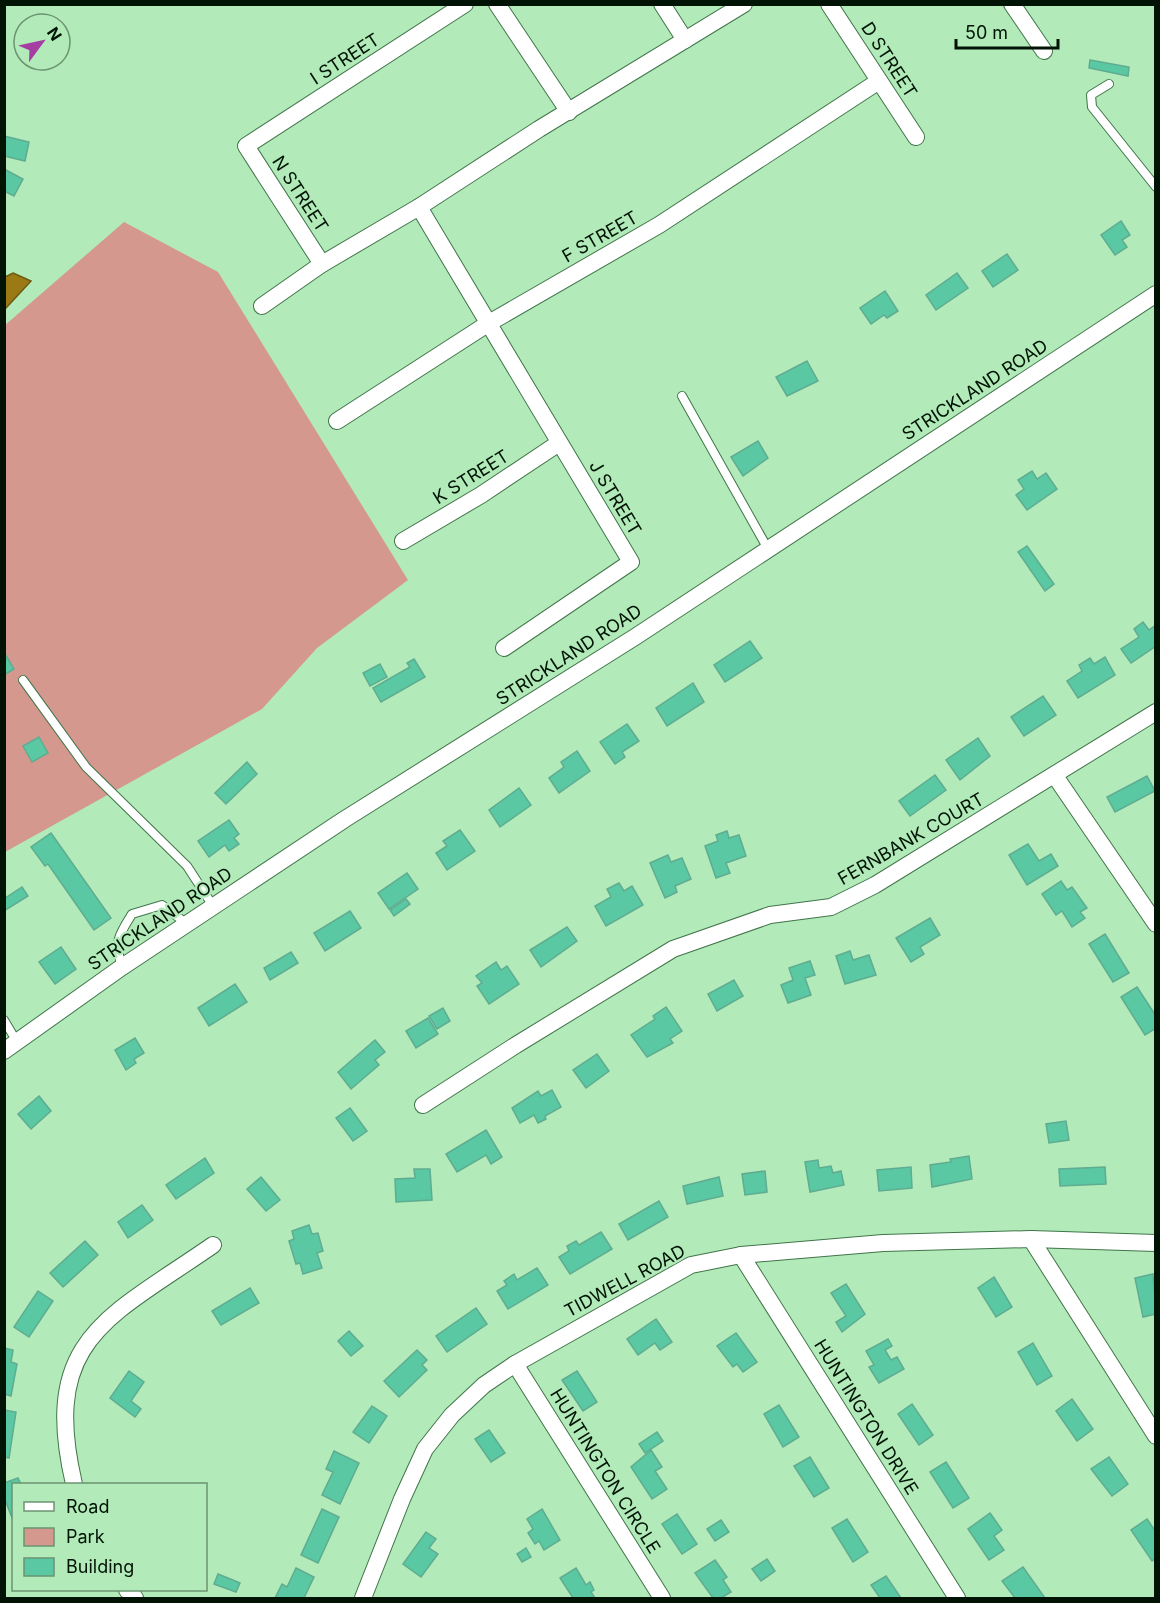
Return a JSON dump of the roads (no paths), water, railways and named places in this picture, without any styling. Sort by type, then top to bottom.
[{"type":"street","name":"I STREET","points":[[246,146],[465,4]]},
{"type":"street","points":[[497,4],[569,112]]},
{"type":"street","points":[[662,4],[686,40]]},
{"type":"street","points":[[262,306],[322,264],[419,207],[744,4]]},
{"type":"street","name":"D STREET","points":[[829,4],[916,137]]},
{"type":"street","points":[[1012,4],[1044,51]]},
{"type":"street","name":"F STREET","points":[[337,421],[489,323],[659,225],[879,81]]},
{"type":"street","name":"N STREET","points":[[246,146],[322,264]]},
{"type":"street","points":[[419,207],[489,323]]},
{"type":"street","name":"STRICKLAND ROAD","points":[[11,1047],[213,906],[768,549],[1155,294]]},
{"type":"street","name":"J STREET","points":[[489,323],[631,562],[504,648]]},
{"type":"street","name":"K STREET","points":[[403,541],[481,495],[559,443]]},
{"type":"street","name":"FERNBANK COURT","points":[[423,1105],[673,949],[770,915],[831,907],[875,885],[1055,776],[1155,712]]},
{"type":"street","points":[[1055,776],[1155,924]]},
{"type":"street","points":[[1031,1239],[1155,1436]]},
{"type":"street","name":"TIDWELL ROAD","points":[[363,1599],[402,1499],[425,1449],[452,1415],[484,1385],[515,1364],[691,1265],[741,1256],[834,1245],[1031,1239],[1155,1243]]},
{"type":"street","points":[[74,1483],[65,1441],[64,1408],[67,1382],[76,1359],[106,1320],[213,1245]]},
{"type":"street","name":"HUNTINGTON DRIVE","points":[[741,1256],[957,1599]]},
{"type":"street","name":"HUNTINGTON CIRCLE","points":[[515,1364],[662,1599]]},
{"type":"lane","points":[[1109,84],[1090,95],[1092,107],[1155,187]]},
{"type":"lane","points":[[682,396],[768,549]]},
{"type":"lane","points":[[23,680],[86,767],[187,866],[213,906]]},
{"type":"lane","points":[[122,968],[116,949],[119,934],[132,914],[162,905],[187,924]]},
{"type":"lane","points":[[4,1020],[11,1047]]}]
